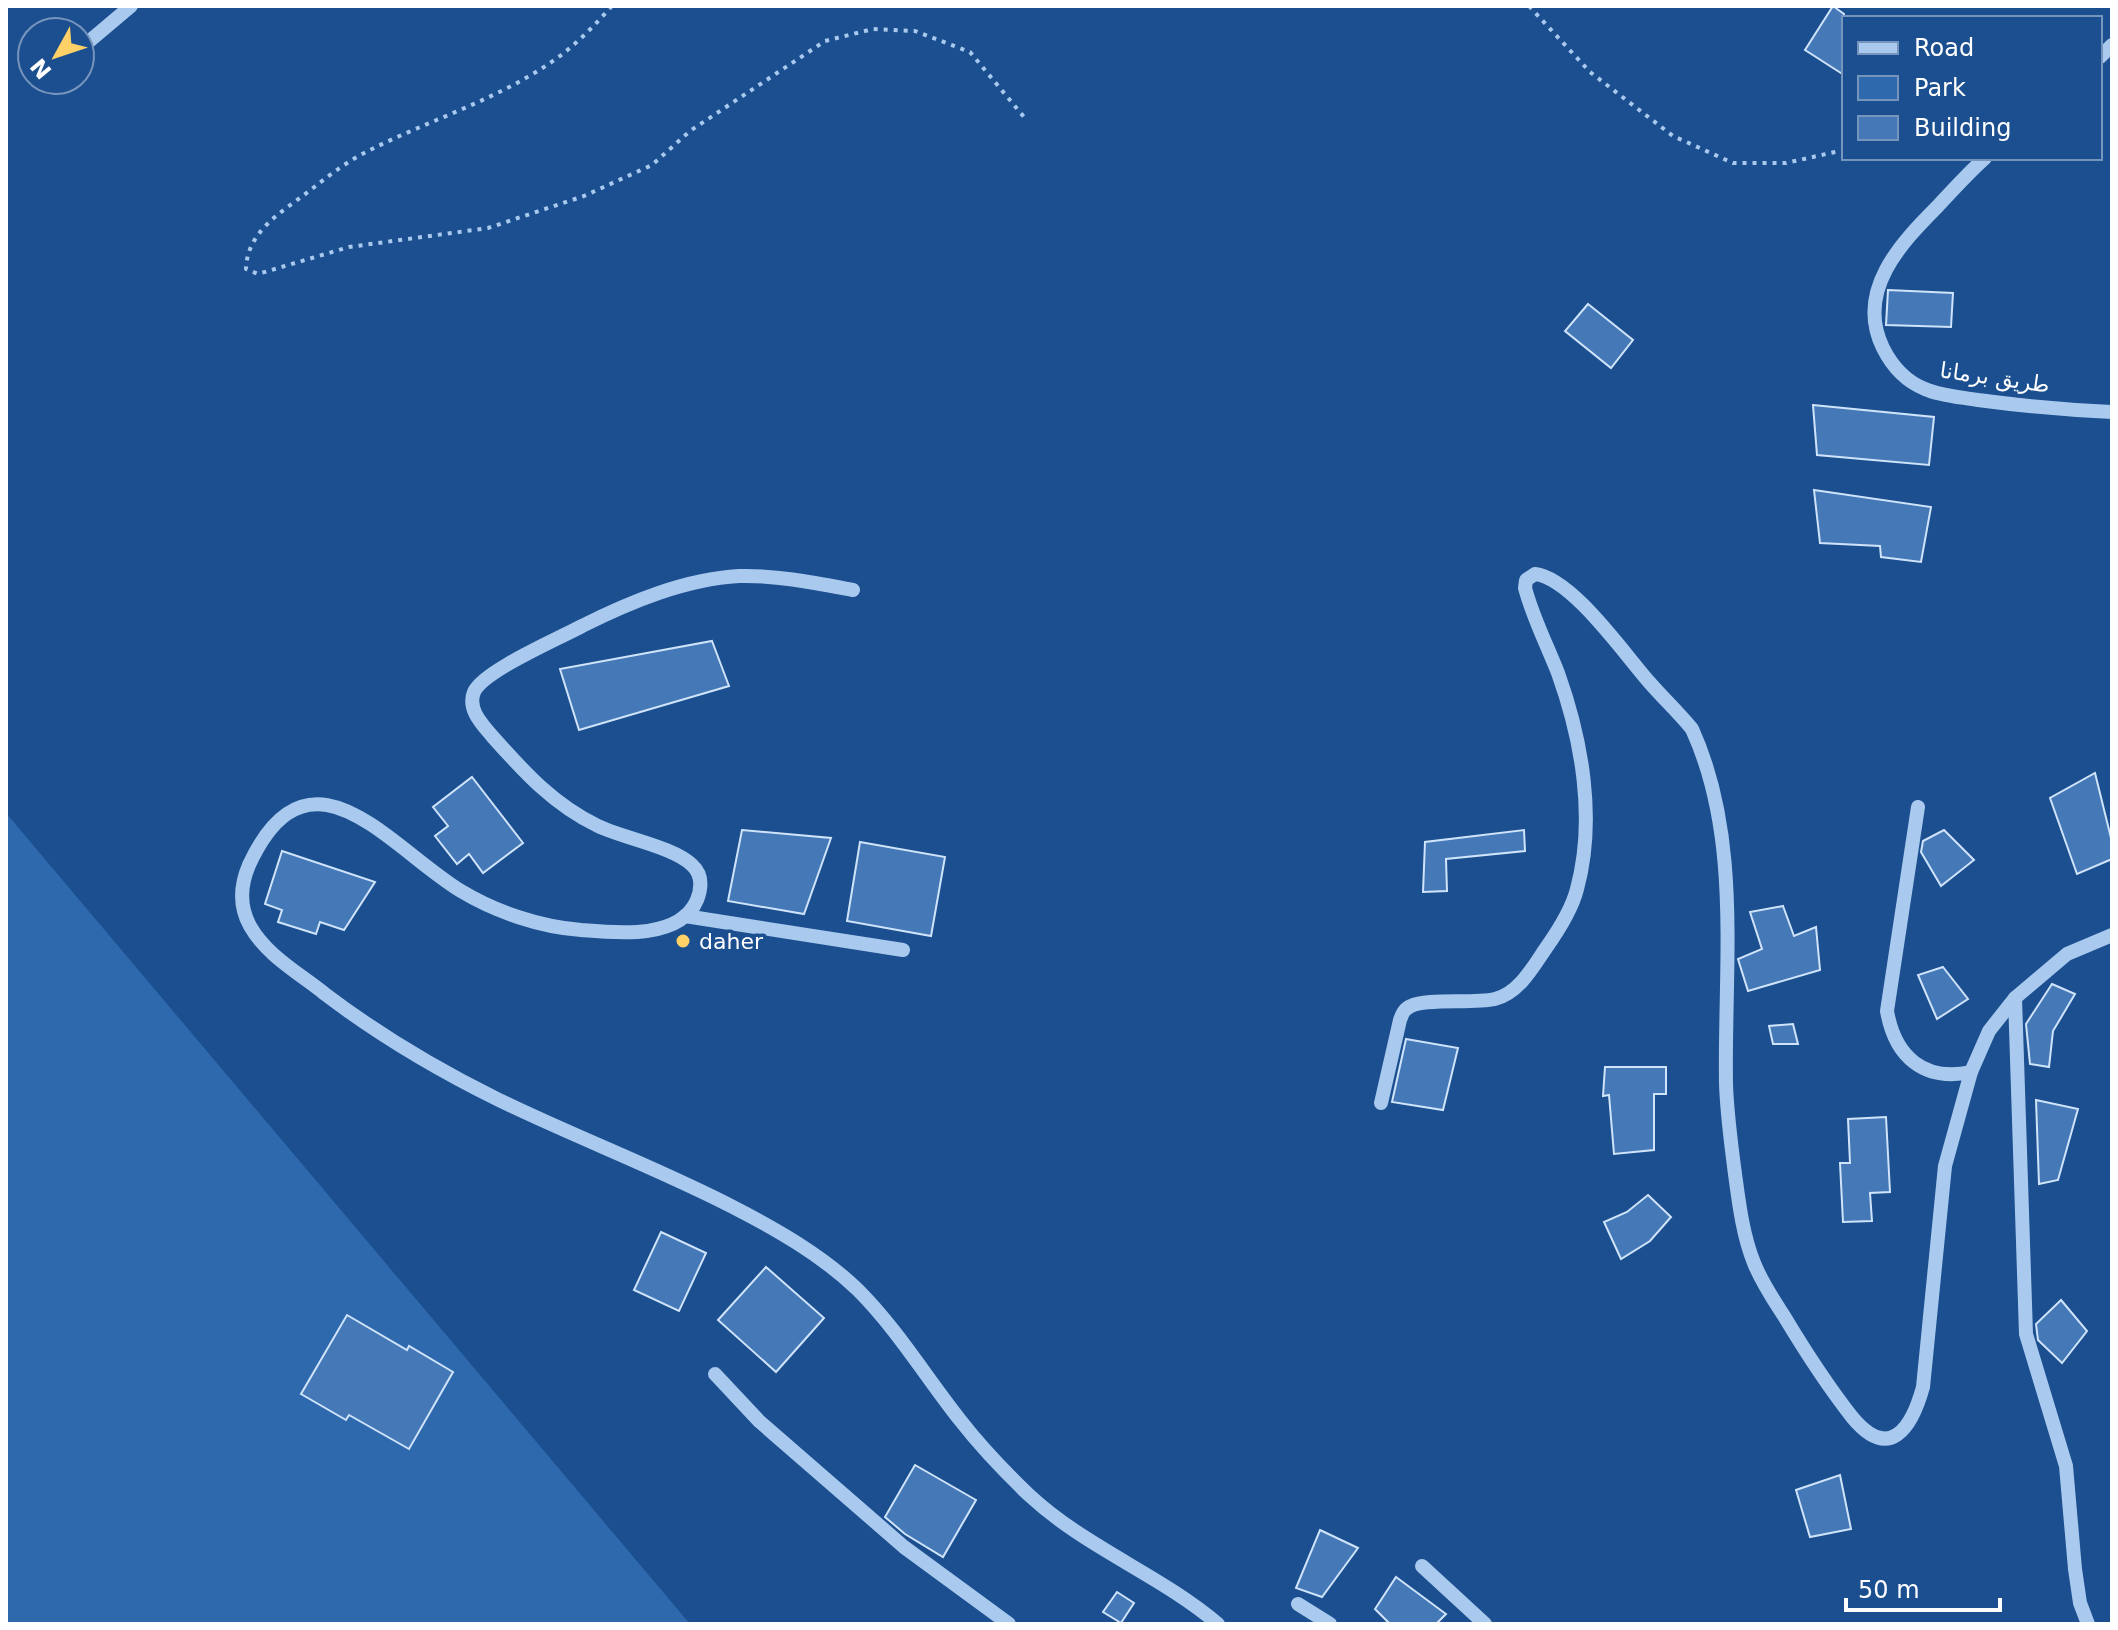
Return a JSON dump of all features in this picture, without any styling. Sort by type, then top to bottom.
[{"type":"street","points":[[96,36],[131,6]]},
{"type":"street","name":"طريق برمانا","points":[[1983,160],[1900,245],[1882,275],[1875,296],[1876,331],[1889,361],[1905,378],[1926,390],[2014,405],[2112,412]]},
{"type":"street","points":[[1381,1103],[1405,1009],[1413,1004],[1494,999],[1508,994],[1550,943],[1577,892],[1584,854],[1584,786],[1579,747],[1558,674],[1525,588],[1526,580],[1535,574],[1551,579],[1590,613],[1692,729],[1700,746],[1722,835],[1727,906],[1728,1117],[1740,1210],[1753,1261],[1768,1292],[1831,1390],[1871,1436],[1889,1437],[1905,1429],[1916,1413],[1923,1387],[1945,1166],[1971,1072],[1989,1031],[2015,998],[2067,954],[2112,935]]},
{"type":"street","points":[[853,590],[817,583],[738,576],[698,582],[649,596],[599,618],[492,674],[475,690],[473,706],[483,725],[520,768],[559,804],[599,827],[667,851],[692,865],[699,873],[700,887],[692,909],[685,916],[656,929],[636,932],[555,928],[505,912],[466,894],[368,822],[336,805],[313,803],[284,816],[273,826],[247,870],[241,903],[247,922],[284,964],[353,1015],[433,1066],[502,1102],[731,1206],[816,1255],[856,1288],[892,1329],[995,1462],[1035,1500],[1081,1538],[1178,1595],[1218,1624]]},
{"type":"street","points":[[1918,807],[1887,1011],[1890,1027],[1905,1053],[1923,1069],[1955,1075],[1971,1072]]},
{"type":"street","points":[[685,916],[903,950]]},
{"type":"street","points":[[2015,998],[2026,1334],[2066,1466],[2075,1569],[2080,1603],[2088,1624]]},
{"type":"street","points":[[715,1374],[759,1421],[880,1527],[1009,1624]]},
{"type":"street","points":[[1422,1566],[1485,1624]]},
{"type":"street","points":[[1298,1604],[1330,1624]]},
{"type":"path","points":[[612,6],[584,37],[550,63],[513,84],[366,151],[337,169],[281,211],[252,241],[246,254],[246,269],[258,274],[349,247],[488,228],[584,196],[652,165],[690,131],[825,41],[873,29],[915,31],[970,52],[1024,117]]},
{"type":"path","points":[[1529,6],[1590,72],[1673,136],[1733,163],[1786,163],[1842,150]]},
{"type":"green space","points":[[6,813],[690,1624],[6,1624]]},
{"type":"building","points":[[1833,6],[1844,14],[1842,74],[1805,50]]},
{"type":"building","points":[[1888,290],[1953,293],[1951,327],[1886,325]]},
{"type":"building","points":[[1588,304],[1633,340],[1611,368],[1565,331]]},
{"type":"building","points":[[1813,405],[1934,417],[1929,465],[1817,455]]},
{"type":"building","points":[[1814,490],[1931,507],[1921,562],[1881,557],[1880,546],[1820,543]]},
{"type":"building","points":[[712,641],[729,686],[579,730],[560,669]]},
{"type":"building","points":[[2095,773],[2112,842],[2112,859],[2077,874],[2050,798]]},
{"type":"building","points":[[472,777],[523,843],[483,873],[469,854],[457,864],[435,836],[448,826],[433,807]]},
{"type":"building","points":[[742,830],[831,838],[804,914],[728,901]]},
{"type":"building","points":[[1524,830],[1525,851],[1446,859],[1447,891],[1423,892],[1425,842]]},
{"type":"building","points":[[1944,830],[1974,860],[1941,886],[1921,852],[1923,841]]},
{"type":"building","points":[[860,842],[945,857],[931,936],[847,921]]},
{"type":"building","points":[[282,851],[375,882],[344,930],[320,922],[316,934],[278,922],[282,910],[265,904]]},
{"type":"building","points":[[1783,906],[1794,936],[1816,927],[1820,970],[1748,991],[1738,959],[1762,949],[1750,912]]},
{"type":"building","points":[[1943,967],[1968,999],[1937,1019],[1918,975]]},
{"type":"building","points":[[2052,984],[2075,994],[2053,1031],[2049,1067],[2030,1064],[2026,1024]]},
{"type":"building","points":[[1793,1024],[1798,1044],[1773,1044],[1769,1026]]},
{"type":"building","points":[[1406,1039],[1458,1048],[1443,1110],[1392,1102]]},
{"type":"building","points":[[1605,1067],[1666,1067],[1666,1094],[1654,1094],[1654,1150],[1614,1154],[1609,1095],[1603,1096]]},
{"type":"building","points":[[2036,1100],[2078,1109],[2058,1180],[2039,1184]]},
{"type":"building","points":[[1886,1117],[1890,1192],[1870,1193],[1872,1221],[1843,1222],[1840,1163],[1850,1163],[1848,1119]]},
{"type":"building","points":[[1648,1195],[1671,1217],[1650,1241],[1621,1259],[1604,1222],[1627,1212]]},
{"type":"building","points":[[661,1232],[706,1253],[679,1311],[634,1290]]},
{"type":"building","points":[[766,1267],[824,1318],[776,1372],[718,1320]]},
{"type":"building","points":[[2061,1300],[2087,1331],[2062,1363],[2038,1340],[2036,1324]]},
{"type":"building","points":[[347,1315],[407,1350],[409,1346],[453,1372],[409,1449],[349,1415],[346,1420],[301,1394]]},
{"type":"building","points":[[915,1465],[976,1500],[943,1557],[905,1534],[885,1517]]},
{"type":"building","points":[[1840,1475],[1851,1529],[1810,1537],[1796,1490]]},
{"type":"building","points":[[1320,1530],[1358,1548],[1322,1597],[1296,1588]]},
{"type":"building","points":[[1396,1577],[1446,1614],[1436,1624],[1390,1624],[1375,1609]]},
{"type":"building","points":[[1117,1592],[1134,1603],[1121,1623],[1103,1612]]},
{"type":"place","name":"daher","points":[[683,941]]}]
